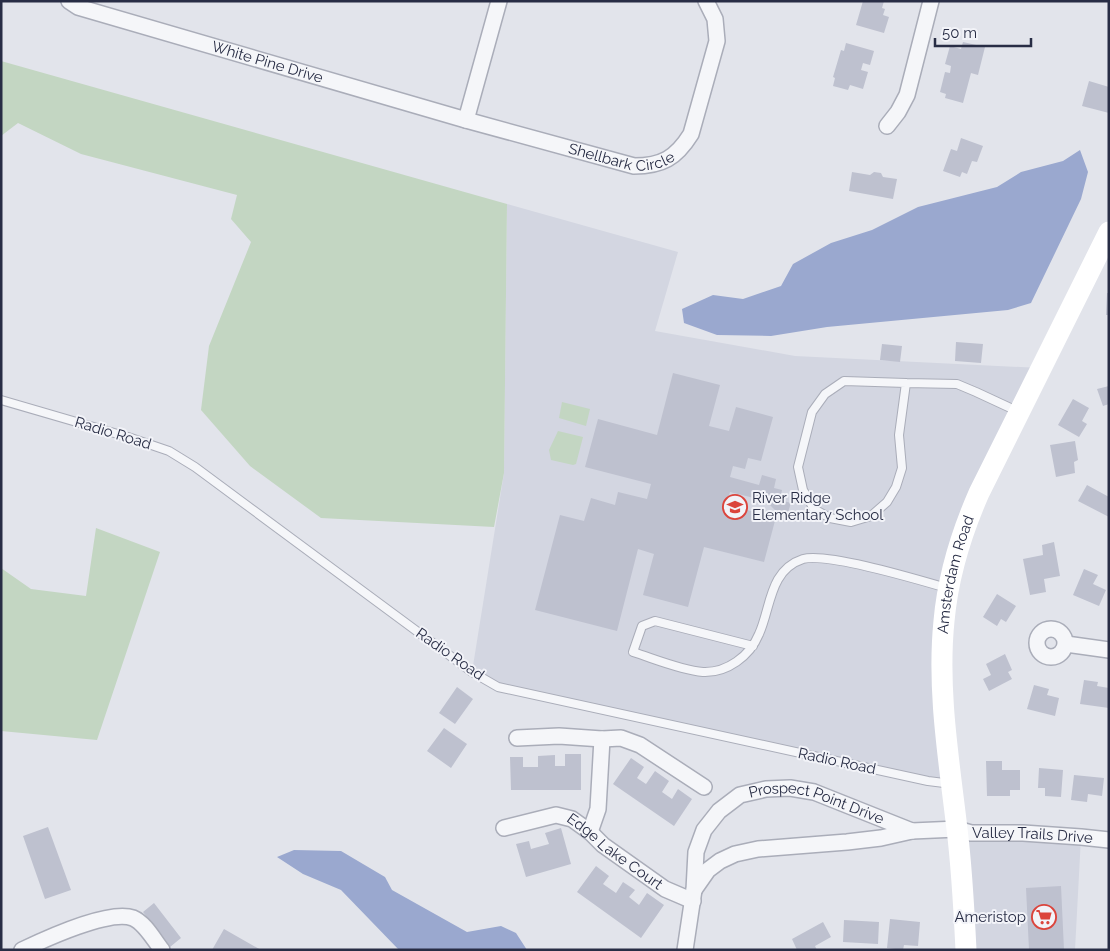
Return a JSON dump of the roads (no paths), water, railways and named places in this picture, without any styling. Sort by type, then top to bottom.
[{"type":"main road","name":"Amsterdam Road","points":[[966,950],[962,878],[941,680],[944,619],[949,589],[966,522],[978,493],[1109,232]]},
{"type":"street","name":"White Pine Drive","points":[[69,1],[78,7],[466,120]]},
{"type":"street","points":[[466,120],[499,1]]},
{"type":"street","name":"Shellbark Circle","points":[[466,120],[634,166],[657,164],[668,160],[691,134],[715,51],[717,29],[715,19],[706,1]]},
{"type":"street","points":[[887,126],[898,112],[906,95],[931,1]]},
{"type":"street","points":[[1066,644],[1109,650]]},
{"type":"street","points":[[518,738],[559,736],[602,739],[621,738],[640,745],[704,787]]},
{"type":"street","points":[[590,832],[598,809],[602,739]]},
{"type":"street","name":"Prospect Point Drive","points":[[685,950],[694,896],[696,852],[704,830],[718,811],[740,795],[766,789],[790,788],[814,792],[912,831]]},
{"type":"street","name":"Edge Lake Court","points":[[504,828],[556,815],[572,818],[603,845],[665,889],[694,896]]},
{"type":"street","name":"Prospect Point Drive","points":[[694,896],[708,870],[720,861],[735,854],[758,849],[881,838],[912,831],[957,829]]},
{"type":"street","name":"Valley Trails Drive","points":[[957,829],[971,833],[1023,833],[1109,840]]},
{"type":"street","points":[[22,950],[51,936],[94,921],[119,917],[132,918],[140,922],[162,950]]},
{"type":"lane","points":[[906,383],[899,435],[902,468],[896,487],[887,502],[871,516],[851,522],[830,518],[814,510],[803,490],[798,467],[812,412],[825,394],[844,382],[906,383],[958,384],[1019,412]]},
{"type":"lane","name":"Radio Road","points":[[1,400],[128,436],[169,451],[195,467],[472,672],[498,686],[919,779],[944,783],[951,782]]},
{"type":"lane","points":[[752,646],[655,621],[642,626],[634,652],[691,670],[715,671],[734,664],[752,646],[760,634],[771,592],[779,577],[787,568],[805,558],[841,561],[949,589]]},
{"type":"water","points":[[1080,150],[1088,172],[1081,199],[1031,303],[1008,310],[827,327],[771,336],[717,335],[684,323],[682,309],[713,295],[743,299],[781,286],[793,264],[831,243],[872,230],[918,207],[997,187],[1021,172],[1063,161]]},
{"type":"water","points":[[294,850],[341,851],[385,877],[392,890],[467,932],[501,926],[516,933],[527,950],[399,950],[341,890],[303,874],[277,857]]},
{"type":"place","name":"River Ridge Elementary School","points":[[735,507]]},
{"type":"place","name":"Ameristop","points":[[1044,917]]}]
